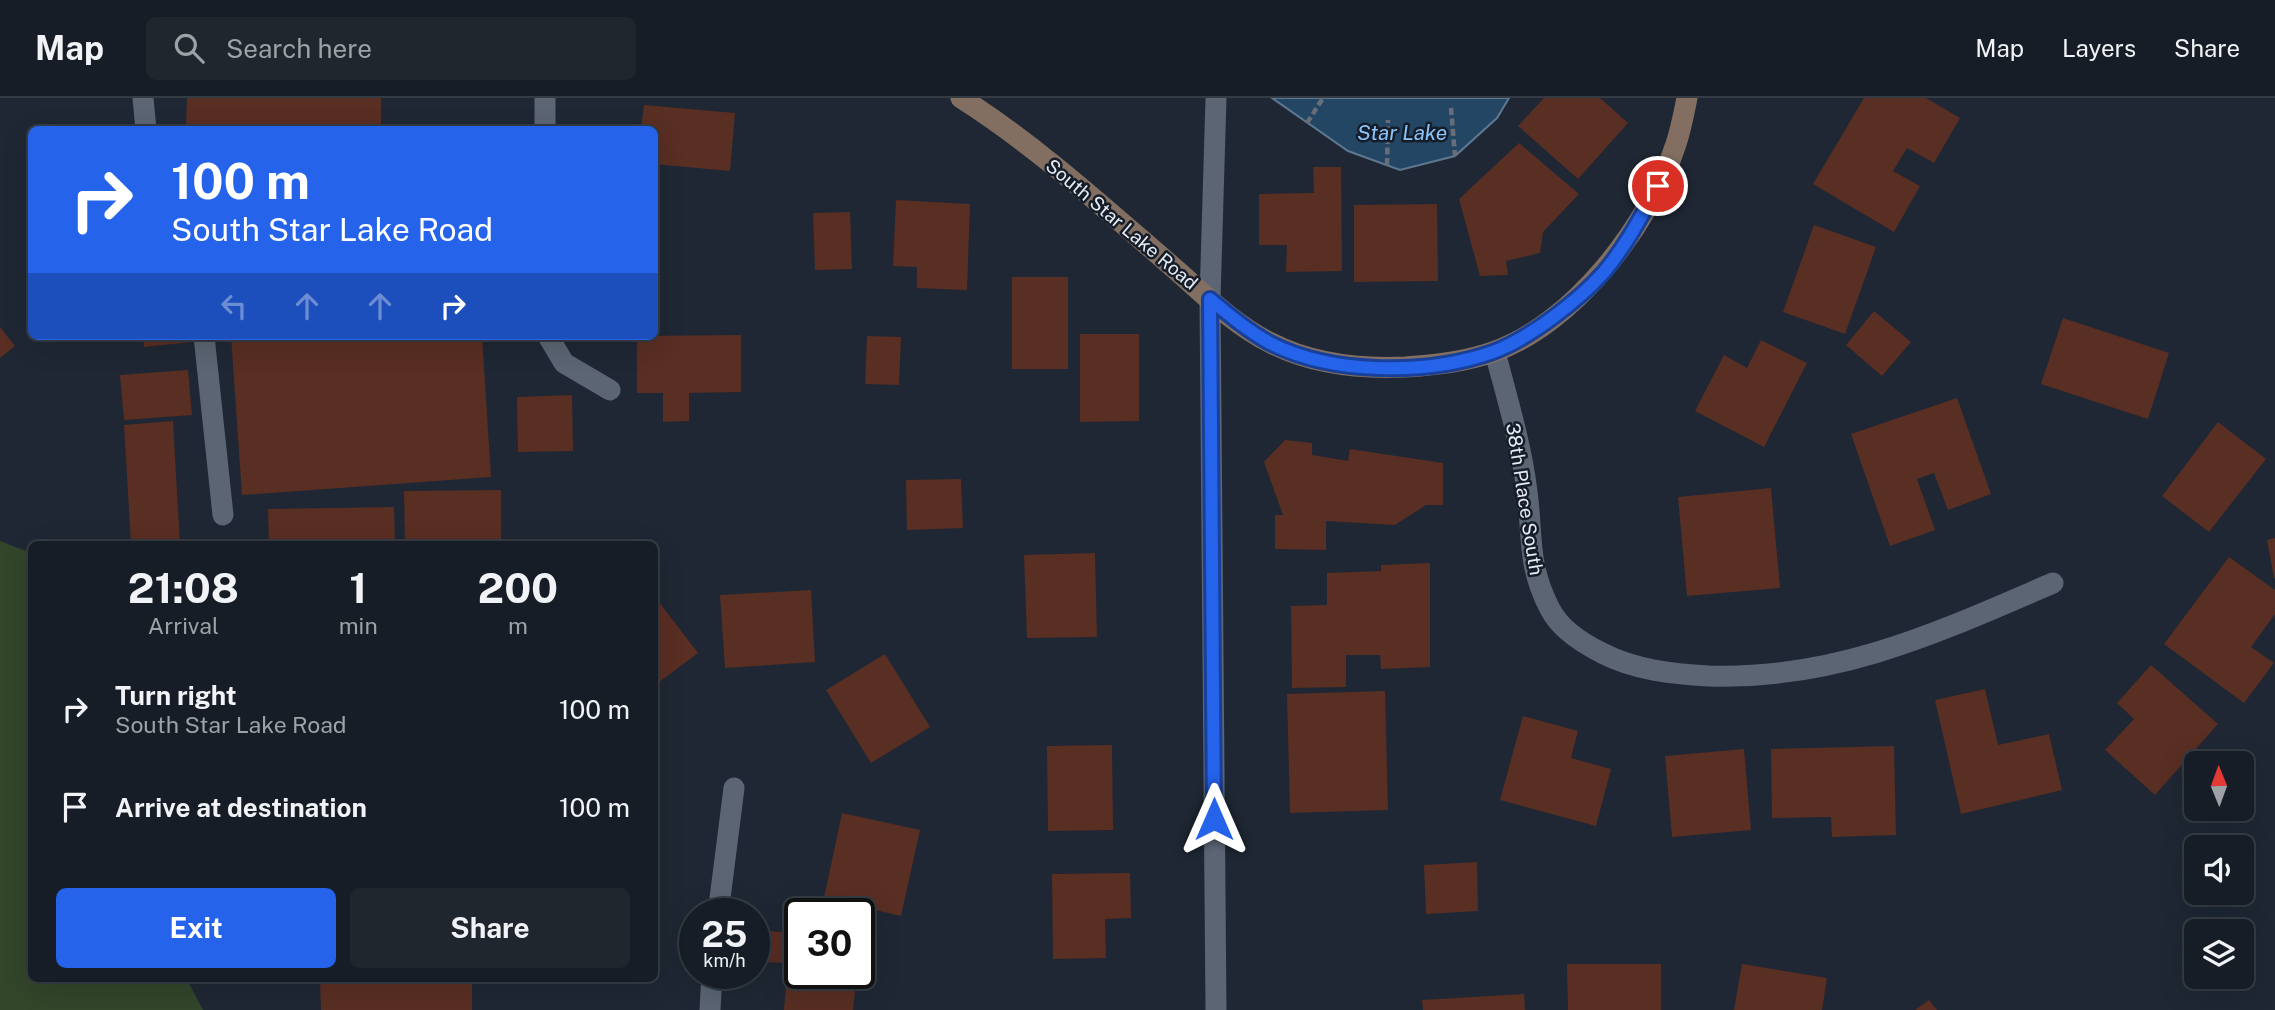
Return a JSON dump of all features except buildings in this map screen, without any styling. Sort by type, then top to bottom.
[{"type":"street","points":[[143,98],[146,126]]},
{"type":"street","points":[[545,98],[545,126]]},
{"type":"street","name":"South Star Lake Road","points":[[961,98],[1002,124],[1238,323],[1271,344],[1331,363],[1391,368],[1464,361],[1495,352],[1526,337],[1562,310],[1604,271],[1633,229],[1658,186],[1676,145],[1688,98]]},
{"type":"street","points":[[1216,98],[1210,299],[1216,1010]]},
{"type":"street","points":[[204,340],[223,515]]},
{"type":"street","points":[[550,340],[564,363],[610,390]]},
{"type":"street","name":"38th Place South","points":[[1495,352],[1521,450],[1528,493],[1530,552],[1537,580],[1551,612],[1567,631],[1621,663],[1695,675],[1728,676],[1810,670],[1860,659],[1928,637],[2053,583]]},
{"type":"street","points":[[720,898],[734,788]]},
{"type":"street","points":[[710,1010],[711,989]]},
{"type":"path","points":[[1307,123],[1323,98]]},
{"type":"path","points":[[1451,108],[1455,156]]},
{"type":"path","points":[[1387,165],[1388,120]]},
{"type":"green space","points":[[0,541],[28,552],[28,982],[188,982],[203,1010],[0,1010]]},
{"type":"water","name":"Star Lake","points":[[1272,98],[1509,98],[1497,118],[1455,156],[1400,170],[1348,151]]},
{"type":"route","points":[[1214,819],[1210,299],[1238,323],[1271,344],[1331,363],[1391,368],[1464,361],[1495,352],[1526,337],[1586,289],[1621,248],[1658,186]]}]
